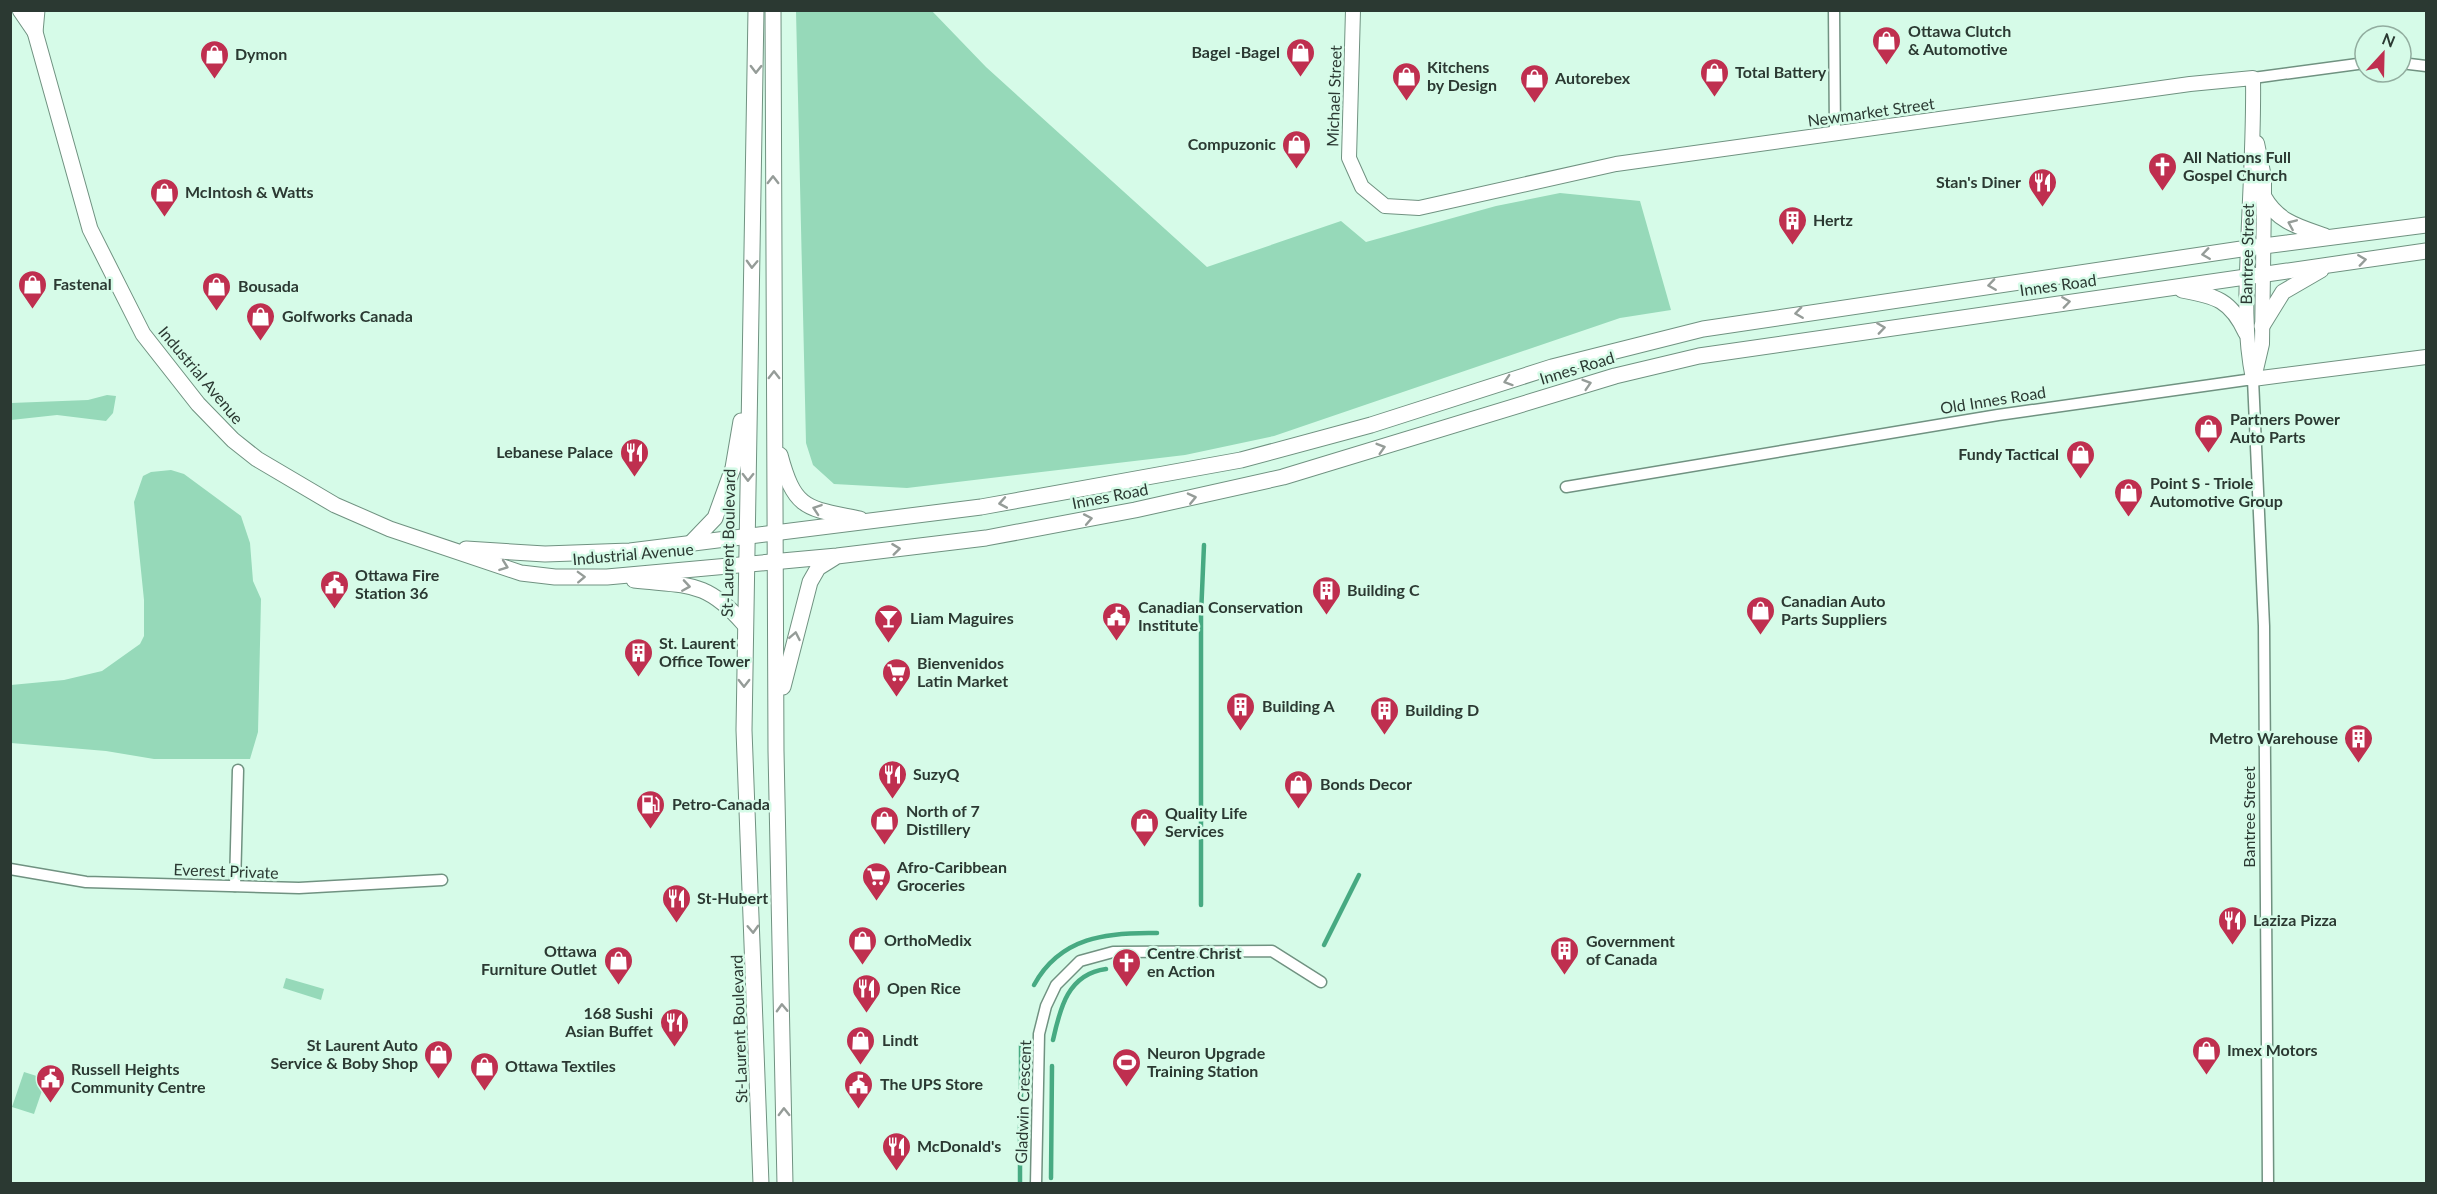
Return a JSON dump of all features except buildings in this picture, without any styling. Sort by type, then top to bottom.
[{"type":"main road","name":"Industrial Avenue","points":[[20,10],[35,32],[90,229],[143,334],[198,404],[233,440],[257,459],[306,490],[390,529],[521,573],[555,577],[607,577],[747,563]]},
{"type":"main road","name":"Industrial Avenue","points":[[35,32],[37,10]]},
{"type":"main road","name":"St-Laurent Boulevard","points":[[756,10],[748,535],[744,624],[744,755],[761,1184]]},
{"type":"main road","points":[[773,10],[777,871],[785,1184]]},
{"type":"main road","points":[[2264,197],[2271,210],[2283,221],[2330,238]]},
{"type":"main road","name":"Innes Road","points":[[748,535],[874,522],[981,507],[1213,467],[1332,436],[1580,359],[1703,329],[2248,248],[2427,225]]},
{"type":"main road","name":"Innes Road","points":[[747,563],[837,556],[986,538],[1135,510],[1253,484],[1341,460],[1615,376],[1699,356],[2427,250]]},
{"type":"main road","points":[[2262,326],[2277,299],[2289,287],[2335,264]]},
{"type":"main road","points":[[2167,287],[2220,300],[2233,309],[2246,333]]},
{"type":"main road","points":[[692,543],[715,518],[733,468],[749,376]]},
{"type":"main road","points":[[774,433],[788,486],[801,501],[824,512],[874,522]]},
{"type":"main road","name":"Industrial Avenue","points":[[454,549],[588,554],[748,535]]},
{"type":"main road","points":[[777,713],[799,616],[810,582],[818,568],[837,556]]},
{"type":"main road","points":[[607,577],[707,591],[718,597],[744,624]]},
{"type":"street","name":"Michael Street","points":[[1353,10],[1349,158],[1362,187],[1385,206]]},
{"type":"street","points":[[1834,10],[1836,134]]},
{"type":"street","name":"Newmarket Street","points":[[1385,206],[1419,208],[1616,164],[2190,84],[2353,65]]},
{"type":"street","name":"Bantree Street","points":[[2253,78],[2254,129],[2249,174],[2246,333],[2253,379],[2264,626],[2268,1184]]},
{"type":"street","name":"Bantree Street","points":[[2253,379],[2262,344],[2264,246],[2264,177],[2254,129]]},
{"type":"street","name":"Old Innes Road","points":[[1566,487],[1998,415],[2427,357]]},
{"type":"street","points":[[235,886],[238,770]]},
{"type":"street","name":"Everest Private","points":[[10,869],[86,882],[299,888],[442,880]]},
{"type":"street","name":"Gladwin Crescent","points":[[1036,1184],[1039,1034],[1046,1006],[1056,985],[1080,961],[1113,951],[1272,951],[1321,982]]},
{"type":"green space","points":[[796,11],[932,11],[986,67],[1207,267],[1341,221],[1366,242],[1496,206],[1560,193],[1640,201],[1671,310],[1620,318],[1274,436],[1185,455],[907,488],[834,484],[813,465],[806,443]]},
{"type":"green space","points":[[107,395],[116,396],[113,413],[106,421],[57,415],[11,420],[11,403],[88,400]]},
{"type":"green space","points":[[171,470],[184,474],[241,516],[250,543],[253,581],[261,599],[258,732],[250,759],[154,759],[106,751],[11,743],[11,685],[64,680],[102,671],[140,644],[144,636],[144,600],[134,502],[143,476],[151,472]]},
{"type":"green space","points":[[286,978],[324,989],[321,1000],[283,988]]},
{"type":"green space","points":[[24,1072],[46,1079],[34,1114],[12,1107]]},
{"type":"waterway","points":[[1201,905],[1201,615],[1204,545]]},
{"type":"waterway","points":[[1324,945],[1359,875]]},
{"type":"waterway","points":[[1034,985],[1057,956],[1071,947],[1103,936],[1157,933]]},
{"type":"waterway","points":[[1053,1040],[1063,1005],[1074,985],[1093,972],[1106,969]]},
{"type":"waterway","points":[[1021,1043],[1021,1101]]},
{"type":"waterway","points":[[1051,1178],[1052,1066]]},
{"type":"waterway","points":[[1020,1125],[1020,1184]]},
{"type":"place","name":"Ottawa Clutch & Automotive","points":[[1887,66]]},
{"type":"place","name":"Bagel -Bagel","points":[[1301,78]]},
{"type":"place","name":"Dymon","points":[[214,80]]},
{"type":"place","name":"Total Battery","points":[[1714,98]]},
{"type":"place","name":"Kitchens by Design","points":[[1406,102]]},
{"type":"place","name":"Autorebex","points":[[1534,104]]},
{"type":"place","name":"Compuzonic","points":[[1297,170]]},
{"type":"place","name":"All Nations Full Gospel Church","points":[[2162,192]]},
{"type":"place","name":"Stan's Diner","points":[[2042,208]]},
{"type":"place","name":"McIntosh & Watts","points":[[164,218]]},
{"type":"place","name":"Hertz","points":[[1792,246]]},
{"type":"place","name":"Fastenal","points":[[32,310]]},
{"type":"place","name":"Bousada","points":[[217,312]]},
{"type":"place","name":"Golfworks Canada","points":[[261,342]]},
{"type":"place","name":"Partners Power Auto Parts","points":[[2209,454]]},
{"type":"place","name":"Lebanese Palace","points":[[634,478]]},
{"type":"place","name":"Fundy Tactical","points":[[2080,480]]},
{"type":"place","name":"Point S - Triole Automotive Group","points":[[2129,518]]},
{"type":"place","name":"Ottawa Fire Station 36","points":[[334,610]]},
{"type":"place","name":"Building C","points":[[1326,616]]},
{"type":"place","name":"Canadian Auto Parts Suppliers","points":[[1760,636]]},
{"type":"place","name":"Canadian Conservation Institute","points":[[1117,642]]},
{"type":"place","name":"Liam Maguires","points":[[889,644]]},
{"type":"place","name":"St. Laurent Office Tower","points":[[638,678]]},
{"type":"place","name":"Bienvenidos Latin Market","points":[[896,698]]},
{"type":"place","name":"Building A","points":[[1241,732]]},
{"type":"place","name":"Building D","points":[[1384,736]]},
{"type":"place","name":"Metro Warehouse","points":[[2359,764]]},
{"type":"place","name":"SuzyQ","points":[[892,800]]},
{"type":"place","name":"Bonds Decor","points":[[1299,810]]},
{"type":"place","name":"Petro-Canada","points":[[651,830]]},
{"type":"place","name":"North of 7 Distillery","points":[[885,846]]},
{"type":"place","name":"Quality Life Services","points":[[1144,848]]},
{"type":"place","name":"Afro-Caribbean Groceries","points":[[876,902]]},
{"type":"place","name":"St-Hubert","points":[[676,924]]},
{"type":"place","name":"Laziza Pizza","points":[[2232,946]]},
{"type":"place","name":"OrthoMedix","points":[[863,966]]},
{"type":"place","name":"Government of Canada","points":[[1565,976]]},
{"type":"place","name":"Ottawa Furniture Outlet","points":[[618,986]]},
{"type":"place","name":"Centre Christ en Action","points":[[1126,988]]},
{"type":"place","name":"Open Rice","points":[[866,1014]]},
{"type":"place","name":"168 Sushi Asian Buffet","points":[[674,1048]]},
{"type":"place","name":"Lindt","points":[[861,1066]]},
{"type":"place","name":"Imex Motors","points":[[2206,1076]]},
{"type":"place","name":"St Laurent Auto Service & Boby Shop","points":[[439,1080]]},
{"type":"place","name":"Neuron Upgrade Training Station","points":[[1126,1088]]},
{"type":"place","name":"Ottawa Textiles","points":[[484,1092]]},
{"type":"place","name":"Russell Heights Community Centre","points":[[50,1104]]},
{"type":"place","name":"The UPS Store","points":[[859,1110]]},
{"type":"place","name":"McDonald's","points":[[896,1172]]}]
